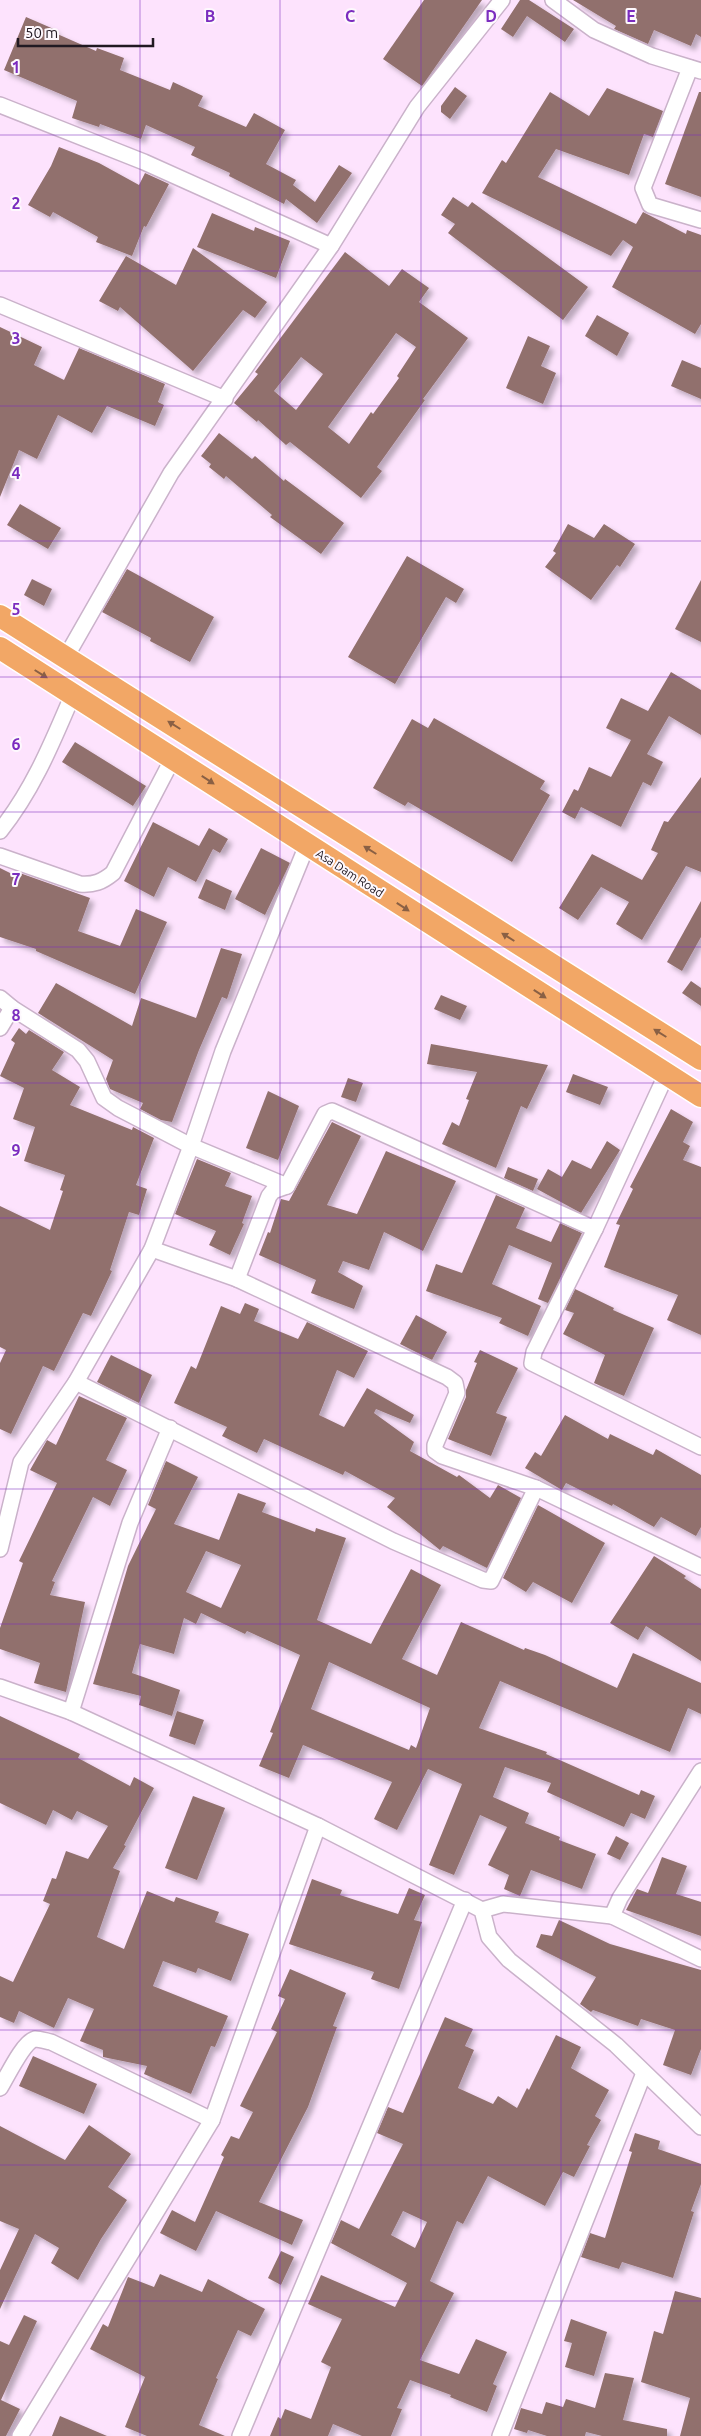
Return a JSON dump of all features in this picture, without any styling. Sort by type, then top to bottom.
[{"type":"main road","points":[[0,616],[701,1059]]},
{"type":"main road","name":"Asa Dam Road","points":[[0,648],[701,1096]]},
{"type":"street","points":[[66,657],[171,473],[225,400],[331,246],[418,106],[502,0]]},
{"type":"street","points":[[553,0],[594,30],[652,56],[696,69],[642,188],[650,205],[701,220]]},
{"type":"street","points":[[0,105],[144,162],[331,246]]},
{"type":"street","points":[[0,305],[225,400]]},
{"type":"street","points":[[0,831],[22,802],[38,773],[73,694]]},
{"type":"street","points":[[0,856],[80,884],[91,885],[103,882],[113,873],[173,758]]},
{"type":"street","points":[[0,1549],[21,1462],[76,1382],[152,1250],[191,1146],[223,1051],[307,845]]},
{"type":"street","points":[[0,998],[12,1008],[78,1050],[87,1061],[104,1098],[118,1108],[191,1146],[287,1186]]},
{"type":"street","points":[[0,1028],[12,1008]]},
{"type":"street","points":[[666,1075],[595,1229],[534,1352],[532,1362],[701,1447]]},
{"type":"street","points":[[237,1279],[269,1196],[273,1191],[287,1186],[324,1114],[332,1111],[595,1229]]},
{"type":"street","points":[[152,1250],[237,1279],[447,1377],[455,1383],[457,1393],[435,1445],[435,1451],[442,1456],[536,1488],[701,1567]]},
{"type":"street","points":[[76,1382],[393,1541],[483,1580],[491,1580],[536,1488]]},
{"type":"street","points":[[71,1712],[130,1523],[170,1428]]},
{"type":"street","points":[[0,1686],[71,1712],[318,1826],[482,1910],[489,1937],[509,1960],[616,2045],[701,2127]]},
{"type":"street","points":[[612,1916],[620,1898],[701,1771]]},
{"type":"street","points":[[20,2436],[212,2120],[318,1826]]},
{"type":"street","points":[[240,2436],[465,1900]]},
{"type":"street","points":[[482,1910],[503,1904],[612,1916],[701,1959]]},
{"type":"street","points":[[0,2088],[24,2048],[29,2042],[36,2039],[51,2042],[212,2120]]},
{"type":"street","points":[[500,2436],[644,2073]]},
{"type":"building","points":[[424,0],[482,0],[422,86],[383,59]]},
{"type":"building","points":[[520,0],[529,0],[574,29],[565,42],[527,16],[513,37],[501,29]]},
{"type":"building","points":[[573,0],[701,0],[701,37],[696,34],[691,46],[654,30],[648,44],[614,29],[616,26]]},
{"type":"building","points":[[26,17],[56,30],[55,33],[96,51],[97,48],[124,58],[120,70],[170,90],[173,82],[203,96],[198,106],[246,127],[254,113],[285,130],[266,164],[296,180],[293,185],[315,202],[339,165],[352,173],[317,223],[286,199],[284,204],[229,176],[230,173],[191,155],[195,147],[146,125],[141,139],[100,124],[99,127],[72,118],[77,101],[4,70]]},
{"type":"building","points":[[455,87],[467,96],[450,119],[441,112],[441,106]]},
{"type":"building","points":[[607,88],[663,111],[653,137],[644,134],[629,175],[556,149],[538,177],[636,224],[643,212],[686,234],[687,230],[701,235],[701,324],[695,334],[612,287],[633,247],[623,240],[611,256],[482,193],[502,160],[506,163],[550,92],[589,116]]},
{"type":"building","points":[[699,92],[701,92],[701,197],[665,184]]},
{"type":"building","points":[[59,147],[99,163],[139,185],[145,173],[169,184],[146,227],[144,226],[132,256],[96,242],[98,237],[53,212],[50,217],[28,205],[51,166]]},
{"type":"building","points":[[453,197],[468,207],[472,202],[588,287],[563,320],[448,233],[455,224],[441,215]]},
{"type":"building","points":[[212,213],[254,231],[255,227],[290,241],[276,278],[197,247]]},
{"type":"building","points":[[193,248],[267,302],[255,318],[243,310],[193,371],[120,307],[118,311],[99,301],[126,256],[176,285]]},
{"type":"building","points":[[345,252],[389,286],[402,269],[429,288],[419,302],[468,338],[423,399],[425,400],[377,467],[382,471],[361,498],[290,442],[286,445],[258,420],[257,422],[234,403],[258,374],[255,372]],"holes":[[[396,333],[416,347],[397,376],[399,378],[373,414],[371,412],[349,444],[328,427]],[[301,357],[323,374],[296,410],[274,391]]]},
{"type":"building","points":[[597,315],[629,333],[617,356],[585,336]]},
{"type":"building","points":[[0,327],[42,347],[34,365],[64,380],[79,348],[165,384],[158,402],[164,405],[155,426],[107,406],[92,433],[58,415],[37,459],[19,450],[0,497]]},
{"type":"building","points":[[528,336],[550,346],[541,366],[556,373],[543,404],[506,388]]},
{"type":"building","points":[[682,360],[701,368],[701,399],[671,386]]},
{"type":"building","points":[[219,433],[252,459],[255,456],[284,481],[285,479],[344,523],[321,554],[270,517],[272,515],[226,476],[224,479],[209,467],[211,464],[201,456]]},
{"type":"building","points":[[20,504],[61,528],[48,549],[7,525]]},
{"type":"building","points":[[568,524],[594,538],[604,524],[635,544],[620,567],[617,565],[591,600],[545,567],[556,553],[553,551]]},
{"type":"building","points":[[407,556],[464,589],[456,603],[446,597],[395,684],[348,657]]},
{"type":"building","points":[[127,569],[214,617],[190,662],[150,641],[151,638],[102,612]]},
{"type":"building","points":[[32,579],[52,589],[44,606],[24,595]]},
{"type":"building","points":[[701,580],[701,642],[675,629]]},
{"type":"building","points":[[671,672],[701,690],[701,735],[669,716],[647,754],[663,762],[651,786],[643,782],[621,827],[581,807],[575,819],[562,812],[574,789],[578,791],[589,767],[611,777],[631,740],[606,728],[621,698],[648,711]]},
{"type":"building","points":[[434,718],[545,781],[540,789],[550,795],[512,862],[408,802],[405,806],[373,788],[412,719],[428,728]]},
{"type":"building","points":[[75,742],[146,786],[133,806],[62,762]]},
{"type":"building","points":[[701,777],[701,872],[686,866],[642,940],[616,924],[629,902],[601,887],[578,920],[559,908],[592,854],[642,880],[658,853],[651,850],[664,821],[668,822]]},
{"type":"building","points":[[153,822],[199,846],[209,828],[228,839],[220,853],[213,849],[196,882],[168,867],[154,897],[124,881]]},
{"type":"building","points":[[261,848],[290,863],[265,915],[235,899]]},
{"type":"building","points":[[0,868],[16,876],[17,872],[90,898],[78,931],[120,946],[136,909],[167,922],[135,994],[36,951],[36,949],[0,937]]},
{"type":"building","points":[[206,879],[232,891],[225,910],[198,898]]},
{"type":"building","points":[[701,901],[701,937],[682,971],[667,962]]},
{"type":"building","points":[[221,948],[242,954],[227,999],[222,997],[199,1050],[172,1122],[161,1120],[140,1109],[143,1103],[110,1089],[106,1079],[113,1060],[38,1013],[56,983],[132,1026],[141,998],[196,1018]]},
{"type":"building","points":[[691,981],[701,988],[701,1006],[682,993]]},
{"type":"building","points":[[441,995],[467,1006],[460,1020],[434,1009]]},
{"type":"building","points":[[19,1028],[26,1034],[29,1030],[64,1052],[52,1070],[80,1087],[70,1105],[132,1130],[133,1127],[154,1138],[136,1185],[147,1189],[139,1215],[129,1212],[110,1270],[112,1271],[91,1316],[83,1313],[54,1371],[43,1366],[11,1434],[0,1429],[0,1363],[6,1350],[0,1347],[0,1206],[50,1230],[63,1191],[60,1190],[65,1175],[24,1161],[35,1127],[13,1119],[24,1088],[0,1076],[15,1043],[11,1040]]},
{"type":"building","points":[[431,1044],[548,1065],[527,1109],[521,1106],[496,1168],[442,1144],[452,1122],[459,1126],[469,1100],[466,1099],[477,1072],[427,1064]]},
{"type":"building","points":[[573,1074],[608,1087],[600,1105],[566,1092]]},
{"type":"building","points":[[348,1078],[363,1083],[356,1102],[341,1097]]},
{"type":"building","points":[[268,1091],[299,1106],[278,1160],[246,1148]]},
{"type":"building","points":[[671,1109],[693,1122],[683,1142],[690,1146],[683,1160],[701,1167],[701,1335],[667,1320],[678,1295],[604,1267],[620,1225],[616,1224],[633,1189],[630,1187]]},
{"type":"building","points":[[332,1122],[361,1136],[327,1205],[357,1214],[386,1151],[456,1181],[423,1251],[384,1232],[369,1270],[343,1261],[338,1272],[363,1286],[354,1309],[311,1293],[316,1280],[259,1255],[268,1232],[270,1233],[281,1199],[289,1201]]},
{"type":"building","points":[[607,1141],[620,1150],[581,1213],[537,1189],[548,1169],[562,1177],[572,1160],[591,1169]]},
{"type":"building","points":[[197,1159],[231,1173],[225,1186],[252,1196],[242,1223],[244,1224],[230,1255],[209,1245],[216,1231],[175,1214]]},
{"type":"building","points":[[508,1167],[538,1179],[533,1191],[504,1178]]},
{"type":"building","points":[[496,1195],[525,1208],[516,1228],[551,1242],[560,1223],[582,1233],[548,1303],[538,1299],[552,1263],[509,1245],[492,1284],[541,1306],[528,1336],[499,1323],[502,1318],[426,1291],[436,1264],[462,1273]]},
{"type":"building","points":[[575,1289],[614,1308],[613,1310],[654,1328],[624,1396],[594,1383],[605,1355],[563,1334],[574,1313],[565,1310]]},
{"type":"building","points":[[245,1303],[259,1309],[254,1321],[298,1339],[307,1322],[368,1351],[354,1378],[337,1370],[319,1415],[344,1427],[367,1388],[414,1415],[410,1423],[376,1409],[374,1413],[414,1442],[410,1451],[457,1477],[459,1475],[490,1498],[498,1485],[521,1498],[487,1568],[443,1546],[440,1550],[387,1507],[395,1498],[345,1471],[343,1475],[264,1439],[257,1453],[222,1436],[227,1427],[174,1403],[191,1366],[196,1369],[221,1306],[240,1314]]},
{"type":"building","points":[[416,1315],[447,1332],[432,1360],[400,1344]]},
{"type":"building","points":[[480,1350],[518,1368],[496,1413],[507,1417],[491,1456],[448,1439],[466,1397],[466,1390],[477,1363],[474,1362]]},
{"type":"building","points":[[111,1355],[152,1375],[139,1403],[97,1382]]},
{"type":"building","points":[[79,1396],[127,1418],[106,1460],[127,1470],[110,1506],[93,1497],[52,1581],[55,1582],[50,1595],[85,1602],[66,1692],[34,1683],[40,1663],[0,1649],[0,1628],[23,1563],[19,1561],[57,1483],[30,1470],[47,1440],[56,1445]]},
{"type":"building","points":[[565,1415],[608,1439],[610,1434],[653,1455],[656,1449],[701,1475],[701,1527],[696,1536],[661,1517],[654,1527],[613,1504],[612,1506],[566,1483],[562,1490],[525,1468],[535,1452],[541,1456]]},
{"type":"building","points":[[166,1461],[198,1477],[174,1524],[219,1540],[238,1493],[266,1503],[262,1512],[315,1532],[316,1528],[346,1538],[317,1620],[371,1644],[411,1569],[441,1585],[402,1659],[437,1675],[461,1622],[524,1650],[525,1648],[545,1655],[617,1688],[633,1653],[701,1683],[701,1714],[688,1708],[670,1752],[500,1681],[479,1728],[547,1752],[546,1754],[639,1795],[641,1790],[655,1796],[645,1819],[631,1813],[624,1827],[547,1792],[551,1783],[505,1767],[493,1797],[529,1813],[525,1823],[560,1837],[559,1840],[596,1854],[582,1889],[531,1870],[520,1896],[504,1889],[509,1875],[488,1865],[507,1827],[480,1815],[454,1875],[429,1865],[462,1784],[428,1769],[397,1830],[374,1819],[392,1782],[303,1745],[289,1778],[259,1766],[273,1733],[270,1732],[300,1655],[247,1631],[245,1634],[201,1613],[196,1624],[184,1618],[174,1654],[140,1644],[132,1673],[180,1690],[172,1716],[139,1705],[141,1696],[93,1684],[128,1566],[156,1509],[148,1505]],"holes":[[[206,1551],[241,1565],[221,1608],[186,1592]],[[329,1662],[430,1708],[416,1748],[411,1745],[409,1750],[311,1709]]]},
{"type":"building","points":[[538,1505],[605,1543],[572,1603],[533,1582],[526,1592],[503,1578]]},
{"type":"building","points":[[654,1556],[686,1576],[684,1578],[701,1589],[701,1661],[646,1626],[638,1640],[610,1623]]},
{"type":"building","points":[[177,1711],[204,1720],[195,1745],[169,1736]]},
{"type":"building","points":[[0,1716],[80,1754],[78,1758],[130,1786],[134,1777],[154,1788],[124,1845],[126,1846],[113,1868],[120,1871],[97,1937],[124,1949],[147,1891],[174,1902],[176,1897],[219,1912],[215,1922],[249,1934],[231,1981],[198,1968],[196,1973],[163,1961],[153,1986],[228,2016],[215,2047],[211,2046],[191,2094],[144,2074],[147,2066],[103,2057],[103,2050],[80,2041],[94,2009],[68,1998],[54,2028],[19,2011],[14,2023],[0,2017],[0,1976],[13,1982],[50,1904],[43,1901],[52,1878],[56,1879],[66,1851],[88,1859],[108,1826],[77,1811],[72,1820],[53,1810],[46,1825],[0,1803]]},
{"type":"building","points":[[193,1796],[225,1808],[197,1880],[165,1868]]},
{"type":"building","points":[[616,1836],[629,1843],[620,1860],[607,1854]]},
{"type":"building","points":[[662,1857],[687,1866],[676,1894],[701,1902],[701,1936],[626,1910],[637,1889],[648,1893]]},
{"type":"building","points":[[312,1879],[342,1890],[340,1895],[398,1914],[409,1888],[425,1895],[414,1920],[422,1922],[399,1989],[371,1979],[374,1972],[289,1944]]},
{"type":"building","points":[[559,1920],[610,1944],[701,1970],[701,2049],[691,2075],[663,2065],[675,2030],[641,2019],[638,2026],[593,2010],[591,2012],[580,2004],[596,1977],[536,1947],[541,1934],[552,1936]]},
{"type":"building","points":[[290,1969],[346,1993],[333,2026],[337,2027],[308,2107],[259,2202],[303,2220],[292,2245],[216,2211],[196,2251],[160,2233],[172,2210],[195,2222],[224,2157],[221,2155],[231,2136],[239,2139],[253,2112],[240,2106],[277,2032],[271,2029],[285,1999],[278,1996]]},
{"type":"building","points":[[445,2017],[473,2029],[465,2046],[474,2050],[458,2088],[493,2104],[498,2096],[517,2108],[527,2088],[529,2090],[556,2035],[581,2047],[571,2068],[609,2090],[595,2116],[601,2120],[587,2145],[590,2146],[574,2177],[563,2172],[545,2206],[488,2176],[463,2224],[457,2221],[430,2281],[454,2293],[420,2360],[459,2374],[476,2339],[507,2352],[493,2384],[497,2386],[487,2412],[450,2397],[451,2395],[410,2380],[397,2408],[402,2409],[391,2436],[362,2436],[333,2424],[328,2436],[270,2436],[278,2417],[281,2419],[285,2409],[311,2419],[331,2367],[321,2362],[342,2319],[308,2304],[321,2275],[395,2307],[407,2283],[331,2243],[341,2220],[359,2229],[403,2144],[377,2133],[388,2107],[403,2113]],"holes":[[[403,2211],[427,2222],[415,2248],[391,2235]]]},
{"type":"building","points":[[33,2056],[97,2084],[84,2114],[19,2086]]},
{"type":"building","points":[[89,2125],[131,2154],[108,2187],[127,2200],[101,2239],[78,2280],[51,2263],[59,2248],[35,2234],[0,2309],[0,2270],[19,2229],[0,2221],[0,2126],[65,2160]]},
{"type":"building","points":[[635,2133],[660,2141],[658,2149],[701,2164],[701,2184],[691,2211],[694,2212],[673,2278],[622,2262],[619,2269],[581,2257],[590,2233],[605,2238],[632,2152],[629,2151]]},
{"type":"building","points":[[281,2251],[294,2257],[281,2285],[268,2278]]},
{"type":"building","points":[[160,2274],[202,2292],[208,2279],[265,2309],[251,2336],[238,2330],[216,2378],[218,2379],[199,2425],[225,2436],[147,2436],[125,2427],[145,2377],[90,2349],[103,2324],[108,2327],[128,2277],[154,2287]]},
{"type":"building","points":[[675,2291],[701,2298],[701,2436],[680,2436],[690,2398],[641,2382],[654,2331],[663,2334]]},
{"type":"building","points":[[24,2315],[37,2321],[1,2400],[20,2409],[6,2436],[0,2436],[0,2341],[9,2345]]},
{"type":"building","points":[[571,2319],[607,2332],[594,2376],[565,2367],[572,2343],[564,2341]]},
{"type":"building","points":[[605,2373],[634,2378],[623,2420],[667,2429],[667,2436],[602,2436],[586,2432],[585,2436],[547,2436],[528,2430],[527,2433],[514,2429],[521,2408],[542,2414],[546,2402],[563,2407],[566,2399],[595,2408]]},
{"type":"building","points":[[60,2416],[107,2436],[52,2436]]}]
